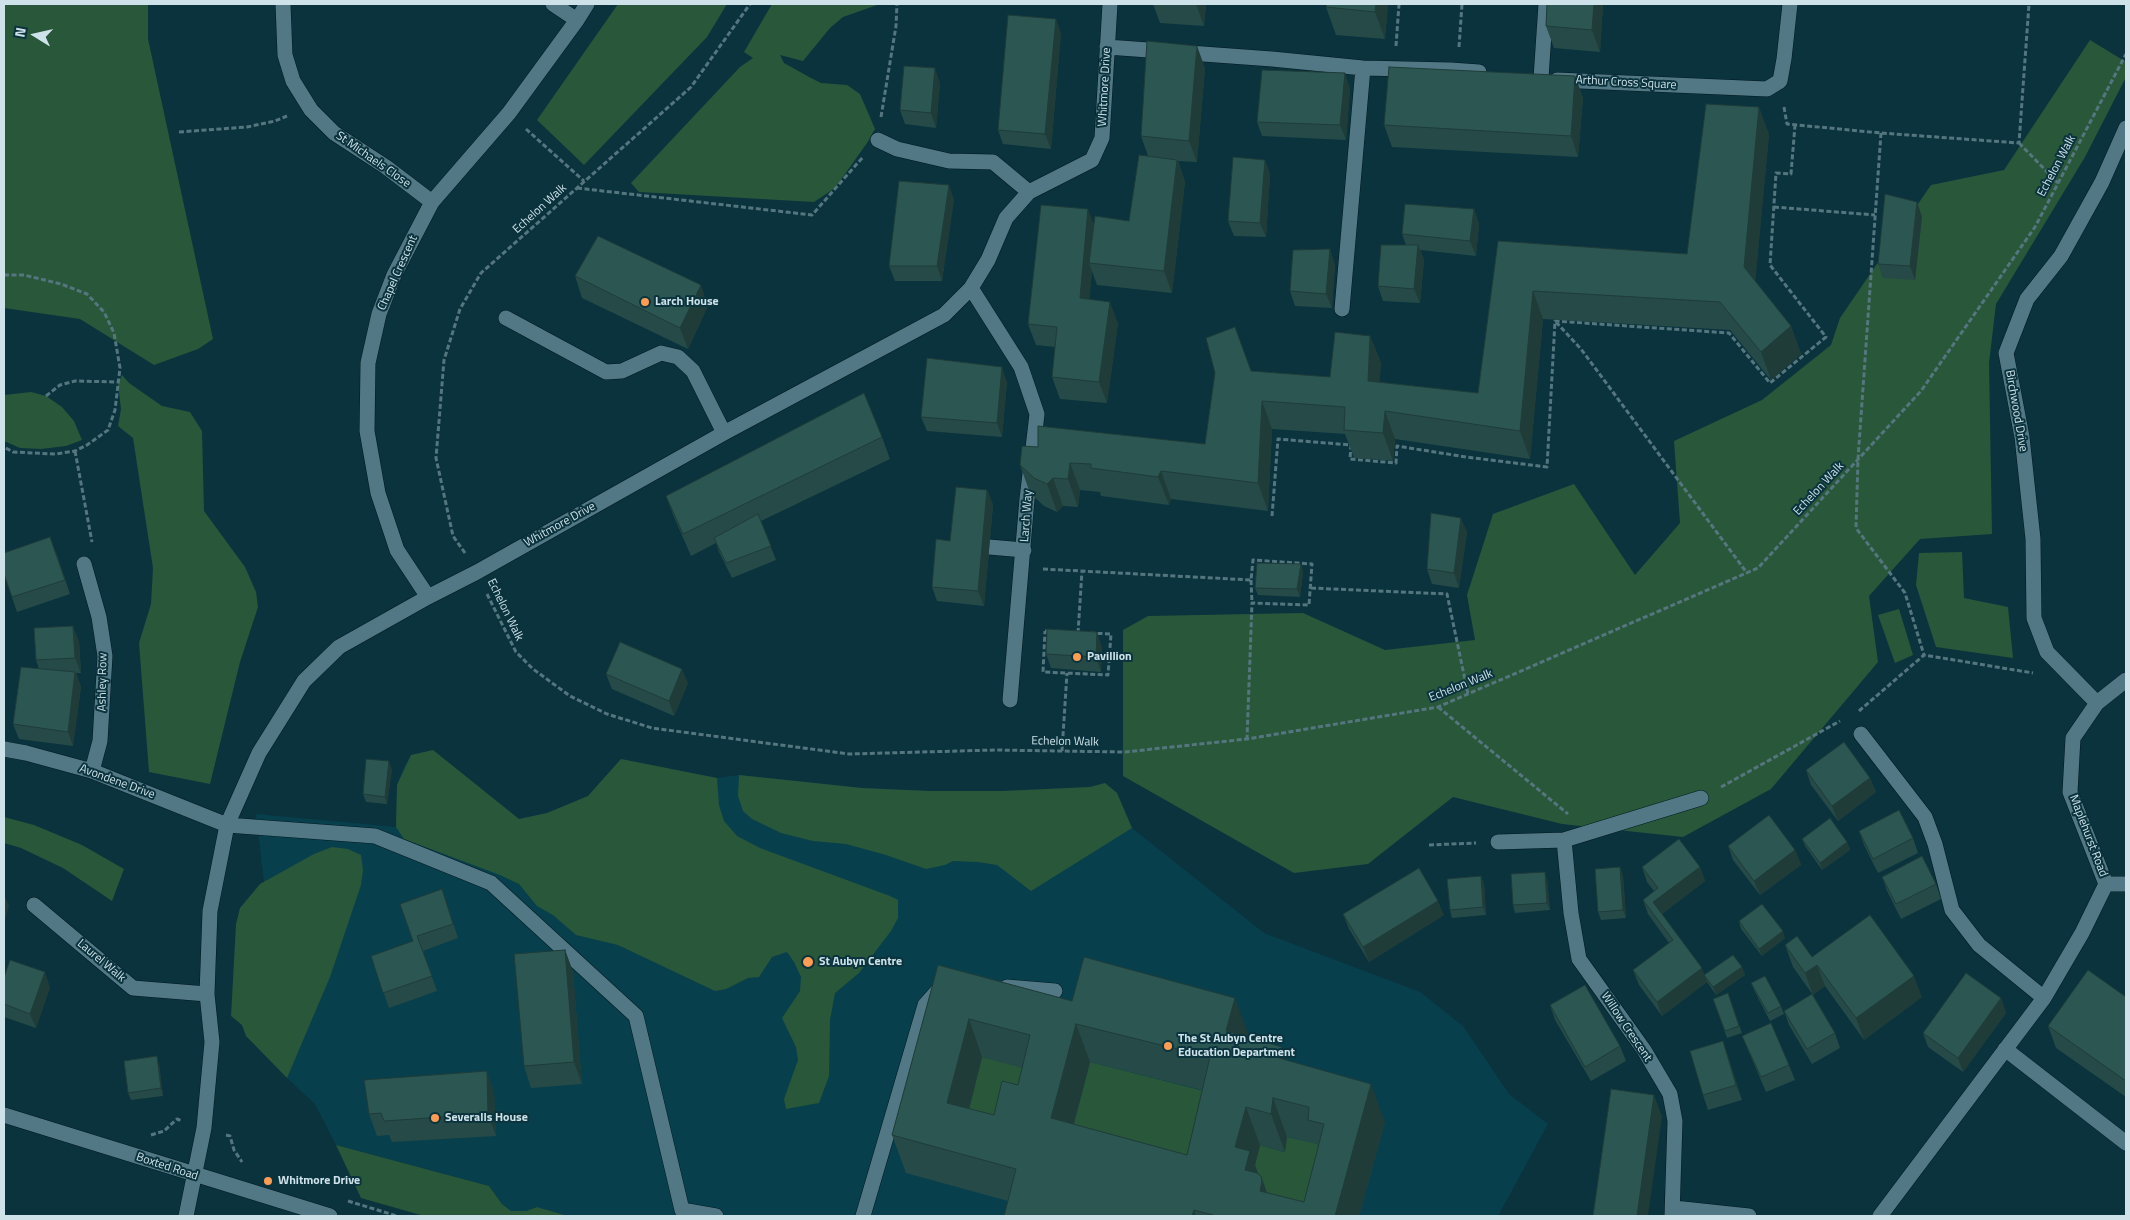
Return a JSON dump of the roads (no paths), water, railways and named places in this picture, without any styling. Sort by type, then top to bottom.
[{"type":"street","name":"St Michaels Close","points":[[283,4],[285,55],[293,81],[309,108],[334,133],[386,167],[432,202]]},
{"type":"street","points":[[553,4],[577,20]]},
{"type":"street","name":"Chapel Crescent","points":[[428,597],[397,550],[378,493],[367,431],[368,363],[379,314],[394,275],[432,202],[509,114],[587,4]]},
{"type":"street","name":"Whitmore Drive","points":[[186,1216],[196,1176],[204,1128],[212,1042],[207,994],[210,911],[227,825],[259,753],[304,681],[339,647],[724,433],[944,315],[972,288],[988,260],[1006,218],[1029,192],[1092,160],[1102,138],[1110,4]]},
{"type":"street","points":[[1541,78],[1546,4]]},
{"type":"street","name":"Arthur Cross Square","points":[[1526,77],[1610,83],[1767,89],[1780,81],[1790,4]]},
{"type":"street","points":[[1107,47],[1272,59],[1362,68],[1457,70],[1492,74]]},
{"type":"street","points":[[1342,309],[1362,68]]},
{"type":"street","name":"Birchwood Drive","points":[[2097,703],[2048,652],[2034,618],[2033,539],[2022,437],[2006,353],[2027,299],[2061,256],[2102,182],[2126,128]]},
{"type":"street","points":[[878,140],[897,149],[949,161],[993,162],[1029,192]]},
{"type":"street","name":"Larch Way","points":[[972,288],[1021,367],[1037,414],[1027,499],[1023,568],[1010,700]]},
{"type":"street","points":[[506,318],[606,372],[622,371],[661,353],[678,357],[693,371],[724,433]]},
{"type":"street","points":[[989,547],[1024,550]]},
{"type":"street","name":"Ashley Row","points":[[84,564],[99,617],[105,656],[100,741],[92,771]]},
{"type":"street","name":"Maplehurst Road","points":[[1880,1216],[2044,998],[2082,933],[2106,884],[2070,792],[2073,738],[2097,703],[2126,680]]},
{"type":"street","points":[[1861,734],[1925,817],[1935,844],[1952,910],[1979,945],[2044,998]]},
{"type":"street","name":"Avondene Drive","points":[[4,750],[92,771],[227,825],[375,836],[491,883],[636,1016],[682,1210],[716,1216]]},
{"type":"street","points":[[1498,842],[1564,840],[1701,798]]},
{"type":"street","name":"Willow Crescent","points":[[1564,840],[1571,913],[1579,959],[1644,1050],[1670,1094],[1675,1121],[1673,1212]]},
{"type":"street","points":[[2106,884],[2126,884]]},
{"type":"street","name":"Laurel Walk","points":[[34,905],[133,988],[207,994]]},
{"type":"street","points":[[864,1216],[925,1005],[945,982],[954,983]]},
{"type":"street","points":[[991,986],[1055,991]]},
{"type":"street","points":[[2005,1049],[2126,1144]]},
{"type":"street","name":"Boxted Road","points":[[4,1115],[330,1216]]},
{"type":"street","points":[[1673,1212],[1749,1216]]},
{"type":"place","name":"Larch House","points":[[645,302]]},
{"type":"place","name":"Pavillion","points":[[1077,657]]},
{"type":"place","name":"St Aubyn Centre","points":[[808,962]]},
{"type":"place","name":"The St Aubyn Centre Education Department","points":[[1168,1046]]},
{"type":"place","name":"Severalls House","points":[[435,1118]]},
{"type":"place","name":"Whitmore Drive","points":[[268,1181]]}]
